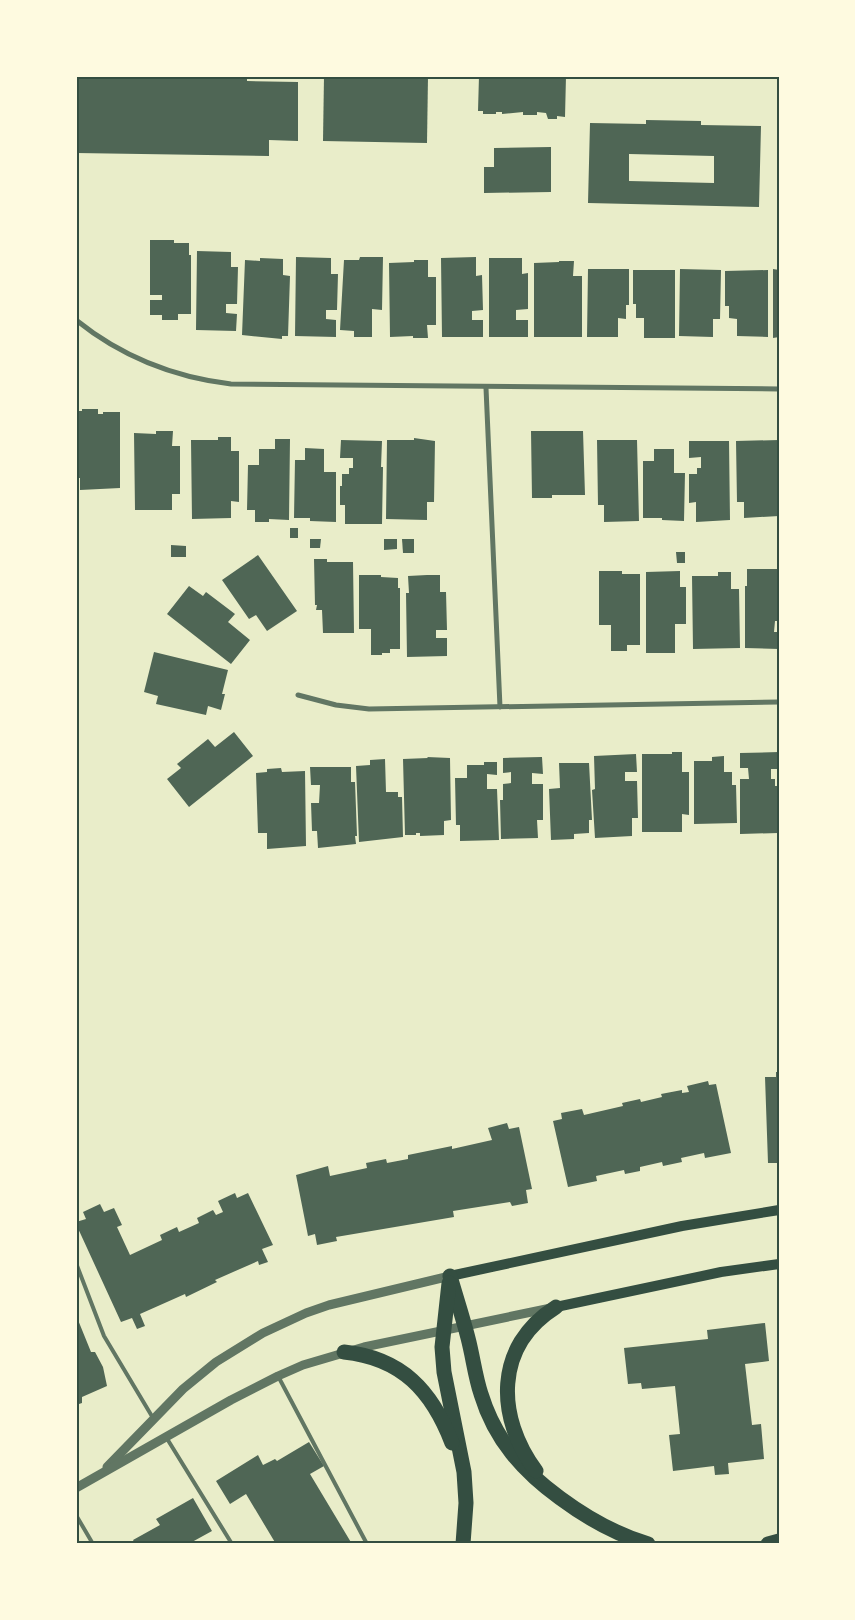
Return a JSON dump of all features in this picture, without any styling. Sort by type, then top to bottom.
[{"type":"highway","points":[[450,1276],[481,1395],[493,1426],[513,1457],[537,1481],[583,1515],[603,1526],[648,1544]]},
{"type":"highway","points":[[450,1276],[443,1331],[442,1357],[461,1457],[466,1503],[463,1544]]},
{"type":"highway","points":[[556,1307],[534,1325],[522,1341],[513,1361],[507,1395],[511,1424],[522,1450],[540,1477],[560,1498]]},
{"type":"highway","points":[[344,1352],[367,1356],[389,1364],[409,1377],[424,1391],[437,1410],[452,1443],[461,1472],[466,1503]]},
{"type":"highway","points":[[768,1544],[779,1541]]},
{"type":"main road","points":[[450,1276],[682,1226],[779,1210]]},
{"type":"main road","points":[[556,1307],[721,1272],[779,1264]]},
{"type":"street","points":[[76,320],[138,360],[179,375],[203,381],[231,384],[486,388],[779,389]]},
{"type":"street","points":[[486,388],[500,707]]},
{"type":"street","points":[[298,695],[336,705],[369,709],[779,702]]},
{"type":"street","points":[[99,1475],[183,1389],[216,1362],[263,1332],[321,1307],[351,1298],[450,1276]]},
{"type":"street","points":[[76,1488],[231,1400],[303,1365],[344,1352],[556,1307]]},
{"type":"lane","points":[[76,1263],[104,1336],[135,1385],[154,1420]]},
{"type":"lane","points":[[278,1376],[367,1544]]},
{"type":"lane","points":[[166,1437],[232,1544]]},
{"type":"lane","points":[[76,1515],[93,1544]]},
{"type":"building","points":[[76,76],[247,76],[247,81],[298,82],[298,141],[269,140],[269,156],[76,153]]},
{"type":"building","points":[[324,76],[428,76],[427,143],[323,141]]},
{"type":"building","points":[[479,76],[566,76],[565,117],[557,116],[557,119],[548,119],[546,113],[537,112],[537,115],[523,115],[523,112],[483,114],[483,111],[478,111]]},
{"type":"building","points":[[646,120],[701,121],[701,125],[761,126],[759,207],[588,203],[590,123],[646,124]],"holes":[[[629,154],[714,156],[714,183],[629,181]]]},
{"type":"building","points":[[551,147],[551,192],[484,193],[484,167],[494,167],[494,148]]},
{"type":"building","points":[[150,240],[174,240],[174,243],[189,243],[189,255],[191,255],[191,314],[178,314],[178,320],[162,320],[162,315],[150,315],[150,300],[162,300],[162,295],[150,295]]},
{"type":"building","points":[[197,251],[231,252],[231,267],[238,267],[237,304],[226,304],[226,313],[237,314],[236,331],[196,330]]},
{"type":"building","points":[[296,257],[331,258],[331,274],[338,274],[337,310],[326,310],[326,319],[336,320],[336,337],[295,336]]},
{"type":"building","points":[[360,257],[383,257],[382,310],[372,309],[372,337],[354,337],[354,331],[340,330],[344,260],[359,260]]},
{"type":"building","points":[[476,257],[476,276],[482,275],[483,310],[472,311],[472,320],[483,320],[483,337],[442,337],[441,258]]},
{"type":"building","points":[[260,258],[283,259],[283,275],[290,276],[288,336],[282,336],[282,339],[242,335],[245,260],[260,261]]},
{"type":"building","points":[[489,258],[522,258],[522,274],[528,273],[528,309],[516,310],[516,320],[528,320],[528,337],[489,337]]},
{"type":"building","points":[[414,260],[428,260],[428,277],[436,277],[436,325],[427,325],[428,338],[413,338],[413,336],[390,337],[389,263],[414,262]]},
{"type":"building","points":[[574,261],[573,276],[582,276],[582,337],[534,337],[534,263]]},
{"type":"building","points":[[588,269],[629,269],[629,305],[626,305],[626,319],[618,318],[618,337],[587,337]]},
{"type":"building","points":[[680,269],[721,270],[720,319],[713,319],[713,337],[679,336]]},
{"type":"building","points":[[773,269],[779,270],[779,337],[773,338]]},
{"type":"building","points":[[633,270],[675,270],[675,338],[644,338],[644,318],[636,318],[636,304],[633,304]]},
{"type":"building","points":[[768,270],[768,337],[737,336],[737,319],[729,318],[729,306],[725,306],[725,271]]},
{"type":"building","points":[[82,409],[98,409],[98,414],[103,414],[103,412],[120,412],[120,488],[80,490],[80,478],[76,478],[76,411],[82,411]]},
{"type":"building","points":[[156,431],[173,431],[172,446],[180,446],[180,494],[172,494],[172,510],[135,510],[134,433],[156,434]]},
{"type":"building","points":[[531,431],[583,431],[585,495],[552,495],[552,498],[532,498]]},
{"type":"building","points":[[218,437],[231,437],[231,451],[239,451],[239,502],[231,501],[231,518],[192,519],[191,440],[218,440]]},
{"type":"building","points":[[414,438],[435,441],[434,502],[427,502],[427,520],[386,519],[387,440],[414,440]]},
{"type":"building","points":[[275,439],[290,439],[289,520],[269,519],[269,522],[255,522],[255,510],[247,510],[248,465],[259,465],[259,449],[275,449]]},
{"type":"building","points":[[341,440],[382,441],[382,524],[345,524],[345,505],[340,505],[340,486],[342,486],[342,474],[349,474],[349,468],[353,468],[353,458],[340,458]]},
{"type":"building","points":[[597,440],[637,440],[639,521],[604,522],[604,505],[598,505]]},
{"type":"building","points":[[779,440],[779,516],[744,518],[744,502],[737,502],[736,441]]},
{"type":"building","points":[[689,441],[729,441],[730,520],[696,522],[696,502],[689,503],[689,474],[697,474],[697,468],[701,468],[701,457],[689,458]]},
{"type":"building","points":[[305,448],[324,449],[324,472],[336,472],[336,522],[310,521],[310,518],[294,518],[295,460],[305,460]]},
{"type":"building","points":[[654,449],[674,449],[674,473],[685,473],[684,521],[643,518],[643,461],[654,461]]},
{"type":"building","points":[[290,528],[298,528],[298,538],[290,538]]},
{"type":"building","points":[[310,539],[321,539],[320,548],[310,548]]},
{"type":"building","points":[[384,539],[397,539],[397,549],[384,550]]},
{"type":"building","points":[[402,539],[414,539],[414,553],[403,553]]},
{"type":"building","points":[[171,545],[186,546],[186,557],[171,557]]},
{"type":"building","points":[[676,552],[685,552],[685,563],[677,563]]},
{"type":"building","points":[[258,555],[297,611],[267,631],[256,615],[249,619],[222,580]]},
{"type":"building","points":[[314,559],[327,559],[327,562],[353,562],[354,633],[323,633],[322,610],[316,610],[317,605],[315,605]]},
{"type":"building","points":[[747,569],[778,569],[779,621],[775,621],[774,632],[779,632],[779,649],[745,648],[745,586],[747,586]]},
{"type":"building","points":[[599,571],[622,571],[622,574],[640,574],[640,645],[627,645],[627,651],[611,651],[611,625],[599,625]]},
{"type":"building","points":[[680,571],[680,587],[686,587],[686,624],[675,624],[675,653],[646,653],[646,572]]},
{"type":"building","points":[[718,572],[731,572],[731,589],[739,589],[740,648],[693,649],[692,576],[718,576]]},
{"type":"building","points":[[359,575],[381,575],[381,577],[398,578],[398,588],[400,588],[400,649],[390,649],[390,653],[382,653],[382,655],[371,655],[371,629],[359,629]]},
{"type":"building","points":[[440,575],[440,592],[446,592],[447,630],[436,630],[436,638],[447,638],[447,656],[407,657],[406,593],[409,593],[408,576]]},
{"type":"building","points":[[189,586],[203,596],[206,592],[235,614],[228,622],[250,640],[231,664],[167,614]]},
{"type":"building","points":[[154,652],[228,670],[222,694],[225,694],[221,710],[208,706],[206,715],[156,704],[158,696],[144,692]]},
{"type":"building","points":[[234,732],[253,756],[189,807],[167,779],[181,768],[177,764],[208,739],[215,747]]},
{"type":"building","points":[[672,752],[682,752],[682,772],[689,772],[689,815],[682,814],[682,832],[642,832],[642,754],[672,754]]},
{"type":"building","points":[[779,752],[779,769],[771,769],[771,779],[775,779],[775,786],[779,786],[778,833],[740,834],[740,779],[749,779],[748,768],[740,768],[740,753]]},
{"type":"building","points":[[636,754],[637,772],[625,772],[625,781],[637,781],[638,818],[632,818],[632,836],[595,838],[592,790],[595,789],[594,756]]},
{"type":"building","points":[[724,756],[724,772],[732,772],[732,785],[736,785],[737,823],[694,824],[694,761],[712,761],[712,757]]},
{"type":"building","points":[[542,757],[543,774],[532,773],[532,784],[543,784],[543,820],[537,820],[538,838],[501,839],[500,800],[503,800],[503,784],[511,783],[511,772],[503,773],[503,758]]},
{"type":"building","points":[[450,758],[451,820],[444,821],[444,835],[420,836],[420,833],[416,833],[416,835],[405,835],[403,759]]},
{"type":"building","points":[[385,759],[386,792],[398,792],[398,797],[402,797],[403,837],[359,842],[356,766],[370,765],[370,760]]},
{"type":"building","points":[[484,762],[497,762],[497,775],[487,774],[487,789],[497,789],[499,840],[460,841],[460,825],[456,825],[455,778],[467,778],[467,765],[484,765]]},
{"type":"building","points":[[559,763],[589,763],[592,820],[589,820],[589,833],[574,834],[574,839],[551,840],[549,789],[560,788]]},
{"type":"building","points":[[310,767],[351,767],[351,782],[355,782],[356,844],[318,848],[317,831],[312,831],[311,803],[319,803],[320,785],[311,785]]},
{"type":"building","points":[[281,768],[282,772],[305,771],[306,846],[267,849],[267,833],[258,833],[256,773],[267,772],[267,769]]},
{"type":"building","points":[[776,1072],[779,1072],[779,1163],[768,1163],[765,1077],[776,1077]]},
{"type":"building","points":[[708,1081],[709,1085],[716,1084],[731,1153],[705,1158],[704,1153],[681,1158],[682,1162],[663,1166],[662,1162],[640,1167],[640,1171],[625,1174],[624,1170],[596,1176],[597,1181],[568,1187],[553,1121],[562,1119],[561,1113],[582,1109],[584,1115],[623,1106],[622,1103],[640,1099],[641,1102],[662,1097],[661,1094],[682,1090],[682,1093],[689,1092],[687,1086]]},
{"type":"building","points":[[507,1123],[509,1129],[519,1127],[532,1189],[526,1190],[528,1203],[512,1206],[510,1202],[453,1211],[454,1217],[336,1237],[337,1241],[317,1245],[315,1234],[308,1236],[296,1175],[328,1166],[330,1176],[367,1168],[366,1163],[386,1159],[387,1163],[408,1159],[408,1155],[452,1146],[452,1149],[492,1140],[488,1128]]},
{"type":"building","points":[[235,1193],[237,1198],[248,1193],[273,1245],[262,1249],[268,1262],[259,1265],[258,1261],[215,1280],[217,1282],[186,1297],[185,1294],[140,1314],[145,1326],[137,1329],[132,1318],[121,1322],[76,1224],[76,1222],[86,1219],[83,1212],[100,1204],[104,1212],[114,1208],[122,1225],[117,1227],[130,1255],[162,1240],[160,1235],[177,1227],[179,1232],[199,1223],[197,1218],[213,1210],[216,1215],[223,1212],[218,1201]]},
{"type":"building","points":[[76,1315],[91,1352],[95,1352],[103,1367],[107,1386],[82,1397],[82,1403],[76,1405]]},
{"type":"building","points":[[765,1323],[769,1361],[745,1364],[752,1425],[761,1424],[764,1459],[728,1463],[729,1474],[715,1475],[714,1466],[673,1471],[669,1435],[680,1434],[675,1386],[642,1389],[641,1383],[628,1384],[624,1348],[708,1339],[707,1330]]},
{"type":"building","points":[[309,1442],[324,1466],[310,1474],[352,1544],[276,1544],[246,1494],[230,1504],[216,1481],[258,1455],[263,1465],[275,1459],[277,1461]]},
{"type":"building","points":[[193,1498],[212,1531],[192,1542],[194,1544],[135,1544],[133,1540],[160,1525],[156,1519]]}]
